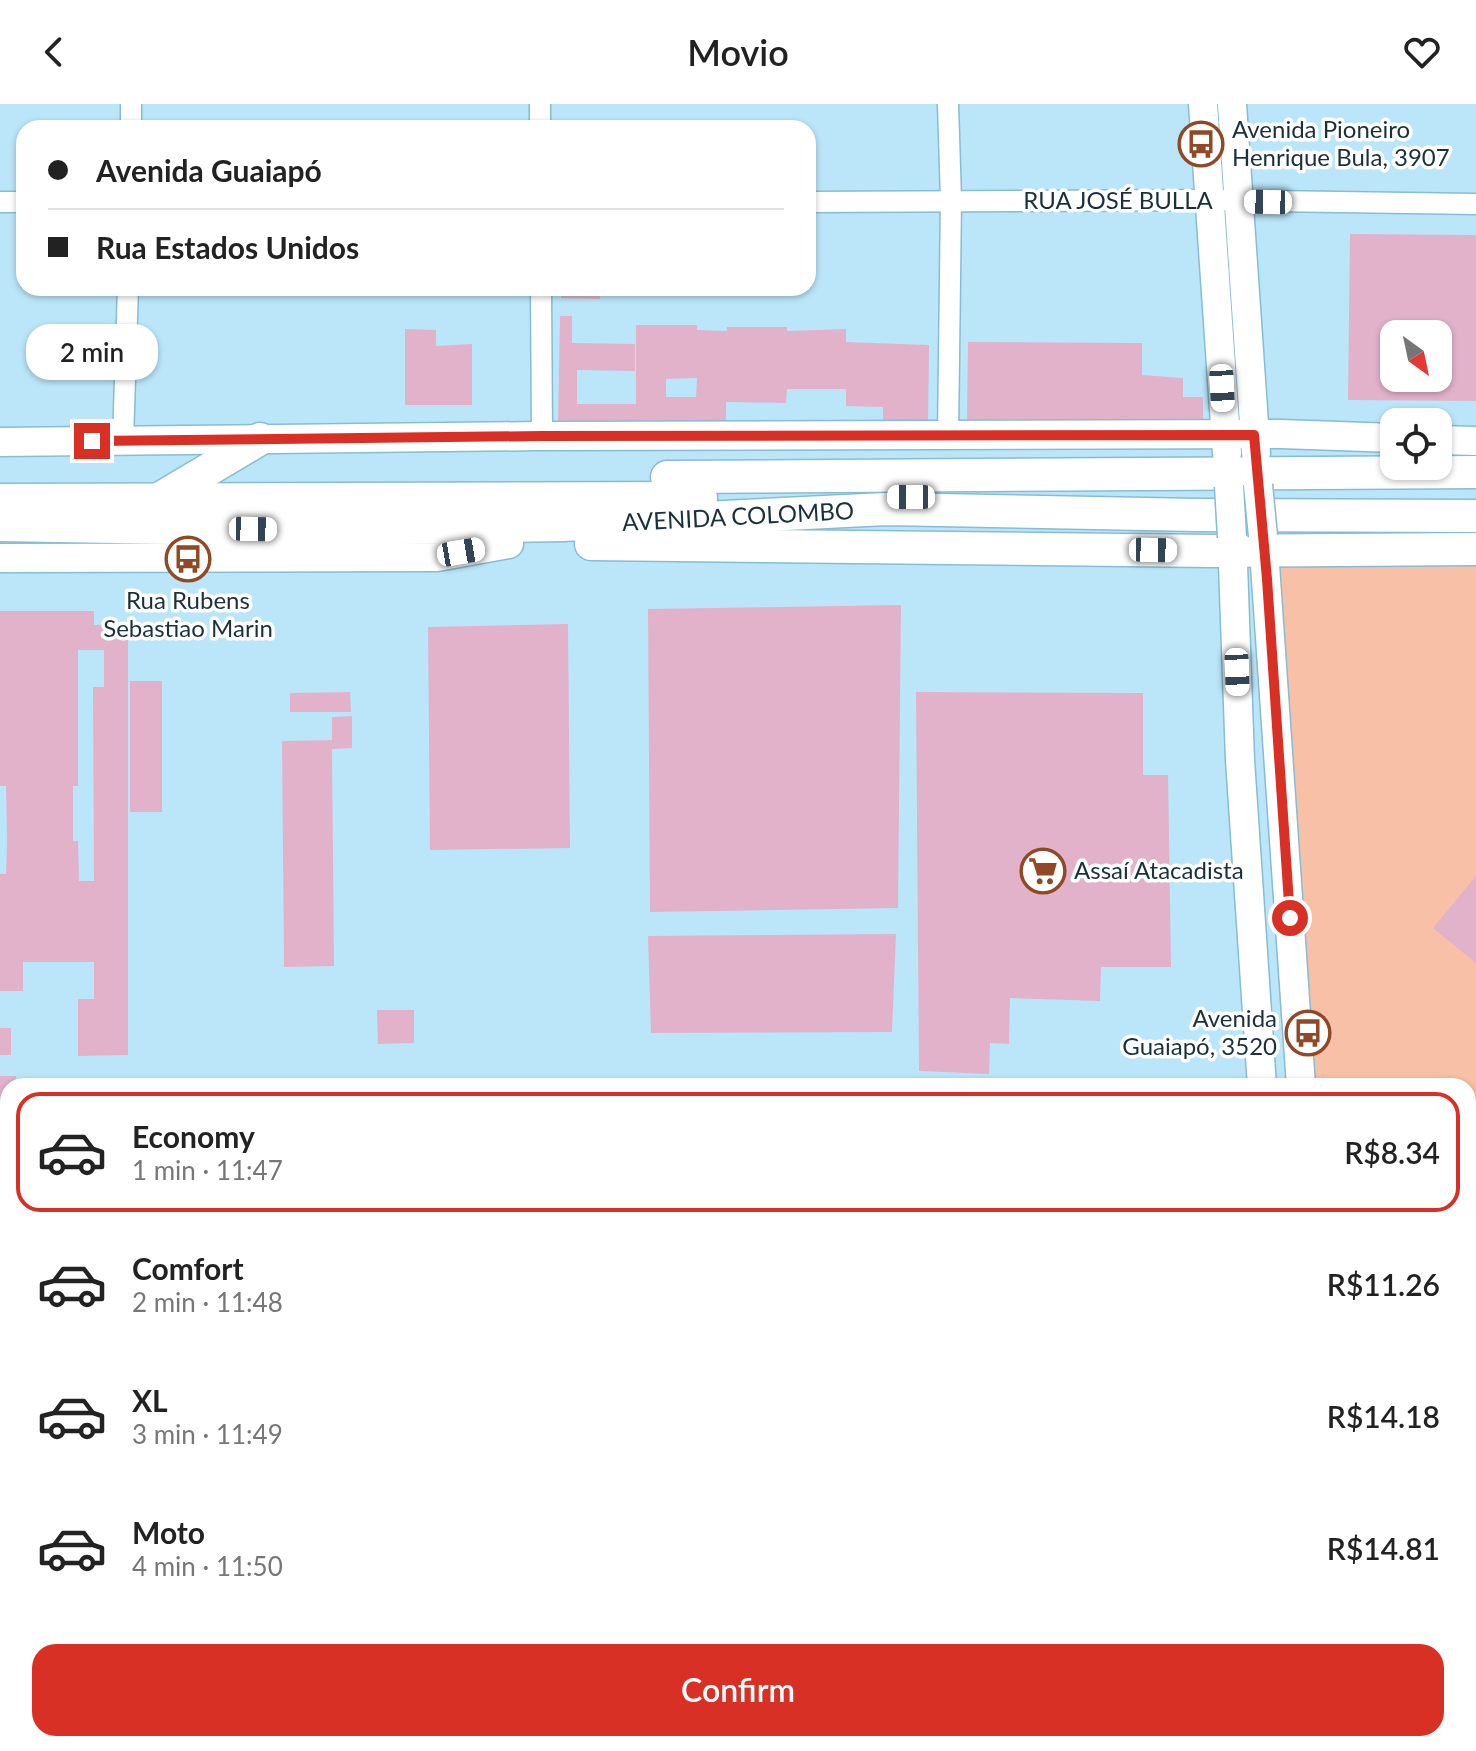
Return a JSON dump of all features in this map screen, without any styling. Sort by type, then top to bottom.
[{"type":"main road","points":[[1203,104],[1225,435],[1264,543],[1300,1078]]},
{"type":"main road","points":[[1232,104],[1254,435],[1243,479],[1233,544],[1240,760],[1261,1078]]},
{"type":"main road","points":[[0,442],[542,436],[1254,435],[1380,438]]},
{"type":"main road","points":[[156,501],[260,439]]},
{"type":"main road","points":[[1452,440],[1476,441]]},
{"type":"main road","points":[[286,514],[425,478],[1243,479],[1476,472]]},
{"type":"main road","name":"AVENIDA COLOMBO","points":[[0,525],[286,514],[1476,495]]},
{"type":"main road","name":"AVENIDA COLOMBO","points":[[0,500],[156,501],[286,514],[563,525],[886,509],[1476,516]]},
{"type":"main road","points":[[286,514],[509,544],[1264,543],[1476,549]]},
{"type":"main road","points":[[0,558],[437,557],[509,544]]},
{"type":"main road","points":[[1250,918],[1290,918]]},
{"type":"street","points":[[948,104],[951,200],[948,436]]},
{"type":"street","name":"RUA JOSÉ BULLA","points":[[816,202],[1211,200],[1476,204]]},
{"type":"street","points":[[123,440],[128,296]]},
{"type":"street","points":[[541,296],[542,436]]},
{"type":"shaded area","points":[[1476,549],[1476,1078],[1300,1078],[1265,550]]},
{"type":"building","points":[[1350,234],[1476,235],[1476,401],[1348,400]]},
{"type":"building","points":[[561,296],[600,296],[600,299]]},
{"type":"building","points":[[560,316],[572,316],[572,343],[635,344],[635,371],[577,370],[577,404],[636,404],[636,325],[697,325],[697,330],[727,331],[727,327],[787,327],[787,331],[846,329],[846,342],[929,345],[928,422],[883,421],[883,407],[846,406],[846,389],[787,389],[786,403],[726,402],[726,424],[558,423]],"holes":[[[697,378],[696,397],[666,397],[666,379]]]},
{"type":"building","points":[[405,329],[436,330],[436,346],[472,344],[472,405],[405,405]]},
{"type":"building","points":[[968,342],[1142,343],[1142,375],[1183,378],[1183,397],[1203,397],[1203,422],[967,421]]},
{"type":"building","points":[[901,605],[898,908],[650,912],[648,609]]},
{"type":"building","points":[[0,611],[94,611],[94,625],[128,624],[128,1055],[78,1056],[78,999],[94,999],[94,962],[23,962],[23,991],[0,991],[0,874],[6,874],[7,841],[6,786],[0,786]],"holes":[[[78,650],[104,650],[104,687],[93,687],[94,881],[79,881],[78,841],[73,841],[73,786],[78,786]]]},
{"type":"building","points":[[568,624],[570,848],[430,850],[428,627]]},
{"type":"building","points":[[130,681],[162,681],[162,812],[130,812]]},
{"type":"building","points":[[350,692],[351,712],[290,712],[290,693]]},
{"type":"building","name":"Assaí Atacadista","points":[[916,692],[1143,693],[1143,775],[1168,775],[1171,967],[1101,967],[1100,1001],[1010,998],[1009,1044],[990,1043],[989,1074],[919,1071]]},
{"type":"building","points":[[352,716],[352,748],[332,749],[334,966],[284,967],[282,741],[332,740],[332,717]]},
{"type":"building","points":[[1476,876],[1476,963],[1433,928]]},
{"type":"building","points":[[896,934],[892,1032],[651,1033],[648,936]]},
{"type":"building","points":[[377,1010],[414,1010],[414,1043],[378,1044]]},
{"type":"building","points":[[0,1028],[11,1028],[11,1055],[0,1055]]},
{"type":"place","name":"Avenida Pioneiro Henrique Bula, 3907","points":[[1201,144]]},
{"type":"place","name":"Rua Rubens Sebastiao Marin","points":[[188,559]]},
{"type":"place","name":"Assaí Atacadista","points":[[1043,871]]},
{"type":"place","name":"Avenida Guaiapó, 3520","points":[[1308,1033]]},
{"type":"route","points":[[92,441],[542,436],[1254,435],[1290,918]]}]
